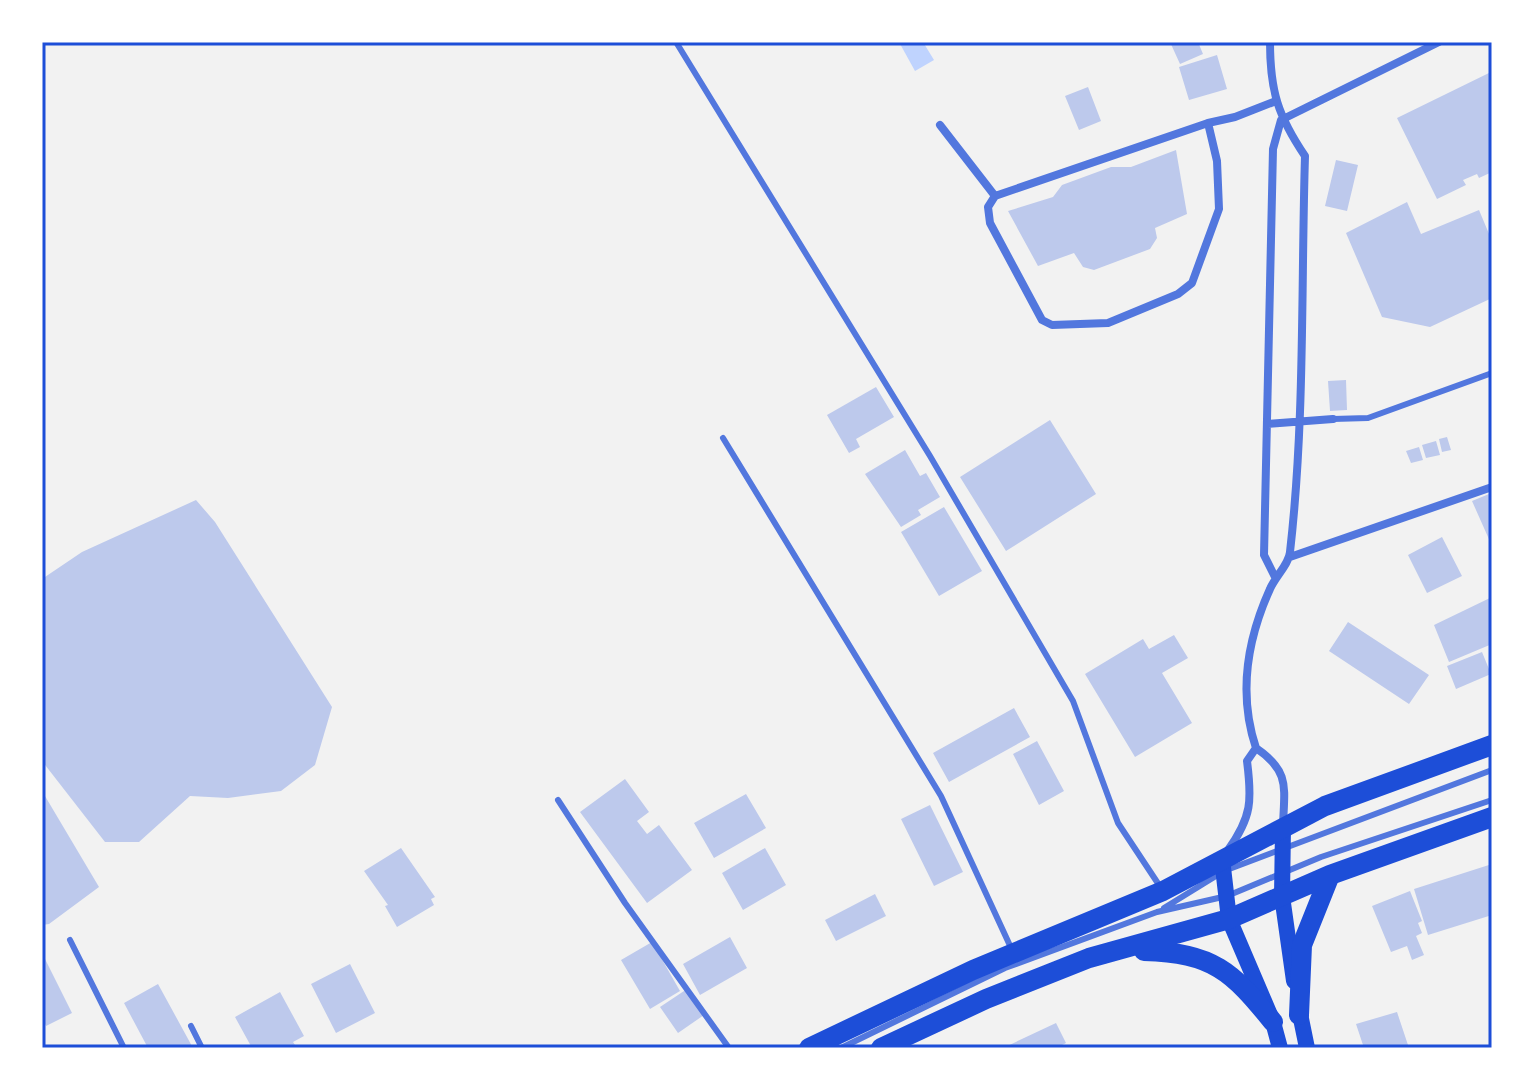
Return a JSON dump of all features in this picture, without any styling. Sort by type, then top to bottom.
[{"type":"main road","points":[[809,1048],[1014,953],[1284,837],[1325,806],[1492,745]]},
{"type":"main road","points":[[881,1048],[986,999],[1089,958],[1229,919],[1330,875],[1492,817]]},
{"type":"main road","points":[[1284,837],[1282,896],[1299,1015],[1307,1048]]},
{"type":"main road","points":[[1223,865],[1229,919],[1273,1022],[1280,1048]]},
{"type":"main road","points":[[1299,1015],[1302,945],[1330,875]]},
{"type":"main road","points":[[1089,958],[1141,951],[1202,957],[1242,982],[1273,1022]]},
{"type":"street","points":[[1270,42],[1270,73],[1281,120],[1305,156],[1299,421],[1290,557],[1275,577],[1256,621],[1249,655],[1245,709],[1256,748],[1276,762],[1284,785],[1284,837]]},
{"type":"street","points":[[1275,577],[1264,555],[1273,149],[1281,120],[1439,42]]},
{"type":"street","points":[[1208,123],[1217,161],[1219,209],[1192,283],[1178,294],[1108,323],[1052,325],[1042,320],[990,223],[988,207],[995,196],[1208,123],[1235,117],[1276,101]]},
{"type":"street","points":[[940,125],[995,196]]},
{"type":"street","points":[[1268,424],[1333,419]]},
{"type":"street","points":[[1290,557],[1492,487]]},
{"type":"street","points":[[1223,865],[1243,830],[1252,800],[1247,761],[1256,748]]},
{"type":"lane","points":[[676,42],[930,456],[1073,701],[1118,823],[1163,891]]},
{"type":"lane","points":[[1333,419],[1368,418],[1492,373]]},
{"type":"lane","points":[[723,438],[941,796],[1014,953]]},
{"type":"lane","points":[[1284,837],[1492,770]]},
{"type":"lane","points":[[558,800],[625,903],[729,1048]]},
{"type":"lane","points":[[841,1048],[1005,968],[1157,912],[1227,896],[1492,800]]},
{"type":"lane","points":[[1157,912],[1223,865]]},
{"type":"lane","points":[[70,940],[124,1048]]},
{"type":"lane","points":[[191,1026],[202,1048]]},
{"type":"water","points":[[899,42],[923,42],[934,60],[915,71]]},
{"type":"building","points":[[1170,42],[1198,42],[1203,54],[1180,64]]},
{"type":"building","points":[[1217,55],[1227,89],[1189,100],[1179,67]]},
{"type":"building","points":[[1491,72],[1492,172],[1463,180],[1466,185],[1437,199],[1397,118]]},
{"type":"building","points":[[1088,87],[1101,121],[1079,130],[1065,96]]},
{"type":"building","points":[[1176,150],[1187,214],[1155,228],[1157,238],[1150,249],[1094,270],[1083,267],[1074,253],[1038,266],[1008,211],[1053,197],[1062,185],[1111,167],[1131,167]]},
{"type":"building","points":[[1336,160],[1358,165],[1347,211],[1325,206]]},
{"type":"building","points":[[1407,202],[1421,234],[1479,210],[1492,241],[1492,298],[1430,327],[1382,317],[1346,233]]},
{"type":"building","points":[[1346,380],[1347,410],[1330,411],[1328,381]]},
{"type":"building","points":[[876,387],[894,417],[856,439],[860,447],[849,453],[827,415]]},
{"type":"building","points":[[1050,420],[1096,494],[1006,551],[960,477]]},
{"type":"building","points":[[1447,437],[1451,450],[1442,452],[1439,439]]},
{"type":"building","points":[[1436,441],[1440,455],[1426,458],[1422,445]]},
{"type":"building","points":[[1419,447],[1423,460],[1411,463],[1406,451]]},
{"type":"building","points":[[905,450],[920,476],[926,473],[940,497],[918,510],[921,515],[901,527],[865,474]]},
{"type":"building","points":[[1489,494],[1492,501],[1492,546],[1472,501]]},
{"type":"building","points":[[196,500],[215,522],[332,707],[315,765],[281,791],[228,798],[190,796],[139,842],[105,842],[42,761],[42,579],[82,552]]},
{"type":"building","points":[[944,507],[982,571],[939,596],[901,532]]},
{"type":"building","points":[[1442,537],[1462,576],[1427,593],[1408,555]]},
{"type":"building","points":[[1492,597],[1492,644],[1449,662],[1434,625]]},
{"type":"building","points":[[1348,622],[1429,675],[1409,704],[1329,651]]},
{"type":"building","points":[[1174,635],[1188,658],[1162,673],[1192,723],[1135,757],[1085,674],[1143,639],[1149,649]]},
{"type":"building","points":[[1482,652],[1491,674],[1456,689],[1447,666]]},
{"type":"building","points":[[1014,708],[1030,737],[949,782],[933,753]]},
{"type":"building","points":[[1037,741],[1064,791],[1039,805],[1013,754]]},
{"type":"building","points":[[625,779],[649,812],[637,821],[647,834],[659,825],[692,870],[647,903],[580,812]]},
{"type":"building","points":[[42,791],[99,887],[49,924],[42,925]]},
{"type":"building","points":[[746,794],[766,828],[714,858],[694,823]]},
{"type":"building","points":[[930,805],[963,872],[934,886],[901,819]]},
{"type":"building","points":[[401,848],[435,897],[431,899],[434,905],[397,927],[385,906],[388,905],[364,871]]},
{"type":"building","points":[[765,848],[786,885],[743,910],[722,873]]},
{"type":"building","points":[[1492,864],[1492,915],[1428,935],[1414,889]]},
{"type":"building","points":[[1410,891],[1422,921],[1418,923],[1422,933],[1416,936],[1424,955],[1412,960],[1407,946],[1391,952],[1372,906]]},
{"type":"building","points":[[875,894],[886,916],[836,941],[825,920]]},
{"type":"building","points":[[730,937],[747,968],[700,995],[683,964]]},
{"type":"building","points":[[652,942],[680,991],[650,1009],[621,960]]},
{"type":"building","points":[[45,959],[72,1013],[46,1026],[42,1018],[42,961]]},
{"type":"building","points":[[350,964],[375,1013],[336,1033],[311,984]]},
{"type":"building","points":[[158,984],[193,1048],[148,1048],[124,1003]]},
{"type":"building","points":[[687,989],[704,1015],[678,1033],[660,1007]]},
{"type":"building","points":[[280,992],[304,1036],[293,1042],[297,1048],[252,1048],[235,1017]]},
{"type":"building","points":[[1397,1012],[1409,1048],[1364,1048],[1356,1024]]},
{"type":"building","points":[[1056,1023],[1066,1043],[1056,1048],[1003,1048]]}]
